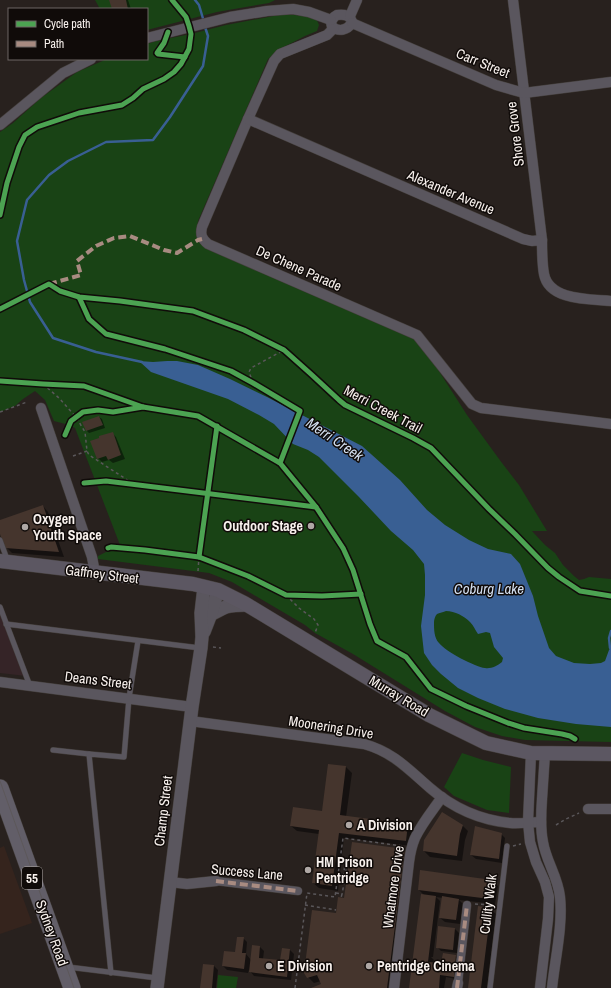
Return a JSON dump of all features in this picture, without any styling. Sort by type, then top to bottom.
[{"type":"highway","name":"Sydney Road","points":[[1,794],[72,988]]},
{"type":"main road","name":"Gaffney Street","points":[[4,562],[193,584],[204,587]]},
{"type":"main road","name":"Murray Road","points":[[204,587],[218,590],[248,605],[429,715],[486,743],[538,753],[611,754]]},
{"type":"street","points":[[287,0],[294,9]]},
{"type":"street","points":[[148,38],[230,17],[267,11],[294,9],[309,12],[333,24],[337,30],[344,29],[347,28],[351,20],[357,0]]},
{"type":"street","name":"Shore Grove","points":[[513,0],[542,240]]},
{"type":"street","points":[[333,24],[334,17],[341,15],[351,20]]},
{"type":"street","name":"Carr Street","points":[[351,20],[496,85],[524,93],[611,82]]},
{"type":"street","name":"De Chene Parade","points":[[333,24],[328,35],[280,54],[274,61],[202,227],[202,239],[208,244],[417,335],[472,404],[481,408],[611,424]]},
{"type":"street","points":[[0,125],[63,72],[88,60]]},
{"type":"street","name":"Alexander Avenue","points":[[248,120],[523,239],[542,240]]},
{"type":"street","points":[[542,240],[544,275],[547,282],[553,288],[561,294],[572,298],[611,302]]},
{"type":"street","points":[[41,408],[92,557],[95,573]]},
{"type":"street","name":"Champ Street","points":[[204,587],[201,613],[205,644]]},
{"type":"street","name":"Champ Street","points":[[158,983],[192,707],[211,614],[218,590]]},
{"type":"street","points":[[211,614],[228,607],[248,605]]},
{"type":"street","name":"Deans Street","points":[[0,682],[192,707]]},
{"type":"street","name":"Moonering Drive","points":[[190,722],[364,744],[375,747],[395,758],[442,798],[461,810],[473,815],[503,822],[541,822]]},
{"type":"street","points":[[538,753],[542,841],[546,857],[556,878],[560,898],[560,921],[552,988]]},
{"type":"street","points":[[538,753],[528,822],[530,842],[549,897],[540,988]]},
{"type":"street","name":"Whatmore Drive","points":[[394,988],[396,940],[401,902],[414,839],[442,798]]},
{"type":"street","points":[[588,809],[611,809]]},
{"type":"street","name":"Success Lane","points":[[170,882],[187,884],[216,881],[298,891]]},
{"type":"street","points":[[458,985],[467,906]]},
{"type":"lane","points":[[0,540],[4,562]]},
{"type":"lane","points":[[0,606],[30,686]]},
{"type":"lane","points":[[6,624],[138,641],[205,644]]},
{"type":"lane","points":[[53,750],[124,757],[129,698],[138,641]]},
{"type":"lane","points":[[89,754],[111,973]]},
{"type":"lane","name":"Cullity Walk","points":[[490,988],[507,846]]},
{"type":"lane","points":[[64,967],[111,973],[158,983]]},
{"type":"path","points":[[276,346],[289,354]]},
{"type":"path","points":[[255,384],[250,372],[251,368],[284,350]]},
{"type":"path","points":[[248,380],[255,384]]},
{"type":"path","points":[[36,384],[50,385]]},
{"type":"path","points":[[43,384],[77,416],[85,432],[87,451],[89,455],[135,485]]},
{"type":"path","points":[[0,412],[27,402]]},
{"type":"path","points":[[71,421],[77,416]]},
{"type":"path","points":[[73,456],[87,451]]},
{"type":"path","points":[[121,483],[143,486]]},
{"type":"path","points":[[198,571],[200,549]]},
{"type":"path","points":[[192,556],[206,560]]},
{"type":"path","points":[[280,591],[286,594],[300,608],[314,618],[318,625],[315,633]]},
{"type":"path","points":[[286,594],[294,595]]},
{"type":"path","points":[[205,644],[221,648]]},
{"type":"path","points":[[556,825],[588,809]]},
{"type":"path","points":[[295,988],[307,893],[335,897],[343,838],[406,846]]},
{"type":"path","points":[[507,846],[530,842]]},
{"type":"path","points":[[338,877],[343,877],[346,859],[348,859],[341,898]]},
{"type":"path","points":[[336,893],[342,894]]},
{"type":"path","points":[[485,904],[490,905]]},
{"type":"path","points":[[305,905],[336,910]]},
{"type":"shaded area","points":[[0,607],[26,676],[0,673]]},
{"type":"shaded area","points":[[4,846],[32,923],[0,934],[0,848]]},
{"type":"green space","points":[[95,0],[275,0],[269,3],[217,12],[148,30],[148,8],[99,8]]},
{"type":"green space","points":[[284,14],[316,18],[319,25],[317,31],[278,50],[268,59],[198,221],[198,240],[206,248],[419,340],[467,415],[519,485],[547,531],[532,531],[555,553],[563,565],[579,580],[589,577],[611,579],[611,742],[525,740],[502,736],[475,727],[445,711],[232,582],[209,573],[98,559],[98,556],[120,545],[75,428],[54,421],[45,400],[35,391],[15,406],[0,412],[0,132],[13,123],[41,98],[77,72],[105,60],[148,60],[148,44],[226,25]]},
{"type":"green space","points":[[462,753],[511,767],[509,813],[487,810],[454,796],[444,787]]},
{"type":"green space","points":[[218,975],[238,977],[236,988],[217,988]]},
{"type":"water","name":"Coburg Lake","points":[[139,361],[177,361],[198,365],[267,397],[362,446],[400,480],[427,510],[445,525],[469,540],[488,549],[511,554],[520,564],[533,596],[549,648],[556,656],[574,663],[601,663],[605,661],[611,647],[611,727],[576,724],[538,718],[505,709],[458,688],[432,665],[424,653],[421,626],[425,595],[424,564],[413,550],[391,531],[319,457],[308,450],[293,444],[274,424],[228,399],[151,372]],"holes":[[[446,611],[459,614],[468,620],[478,634],[486,632],[490,633],[494,647],[503,658],[502,662],[492,668],[480,667],[460,658],[442,646],[437,641],[435,636],[434,620],[437,614]]]},
{"type":"building","points":[[109,0],[126,0],[128,8],[112,8]]},
{"type":"building","points":[[99,416],[103,425],[86,431],[82,422]]},
{"type":"building","points":[[113,432],[121,455],[108,460],[106,456],[97,459],[90,441],[99,438],[99,436]]},
{"type":"building","name":"Oxygen Youth Space","points":[[43,505],[59,552],[5,548],[0,534],[0,520]]},
{"type":"building","name":"A Division","points":[[328,764],[346,766],[340,815],[408,824],[406,841],[339,833],[332,886],[312,883],[319,830],[290,826],[293,807],[322,811]]},
{"type":"building","points":[[442,812],[463,825],[460,834],[457,856],[423,851],[424,840]]},
{"type":"building","points":[[475,826],[502,833],[499,859],[470,855]]},
{"type":"building","points":[[352,842],[405,849],[387,988],[311,988],[321,984],[317,975],[307,978],[304,973],[312,910],[336,913],[338,897],[344,898]]},
{"type":"building","points":[[420,870],[492,880],[490,899],[418,890]]},
{"type":"building","points":[[421,894],[436,896],[428,962],[441,963],[443,953],[456,955],[454,977],[440,975],[439,988],[409,988]]},
{"type":"building","points":[[442,896],[459,899],[456,920],[439,918]]},
{"type":"building","points":[[478,906],[491,908],[481,988],[468,988]]},
{"type":"building","points":[[438,926],[455,928],[453,950],[436,948]]},
{"type":"building","points":[[237,937],[244,937],[242,953],[246,953],[244,969],[222,966],[224,951],[235,952]]},
{"type":"building","name":"E Division","points":[[252,945],[260,946],[259,958],[280,960],[282,948],[290,949],[287,977],[249,972]]},
{"type":"building","points":[[203,964],[214,965],[212,988],[200,988]]},
{"type":"waterway","name":"Merri Creek","points":[[195,0],[199,5],[204,22]]},
{"type":"waterway","name":"Merri Creek","points":[[142,362],[96,352],[53,338],[30,302],[24,280],[17,241],[27,200],[49,175],[68,161],[106,142],[153,140],[170,117],[203,66],[208,36],[205,27]]},
{"type":"waterway","points":[[610,648],[609,638],[611,631]]},
{"type":"tram line","points":[[0,781],[74,988]]},
{"type":"marked path","points":[[49,284],[81,275],[77,261],[96,246],[114,238],[130,236],[164,250],[177,253],[202,239]]},
{"type":"marked path","points":[[216,881],[298,891]]},
{"type":"marked path","points":[[457,988],[467,905]]},
{"type":"cycle path","points":[[0,215],[7,183],[19,147],[25,135],[37,127],[79,113],[122,105],[143,89],[164,79],[174,72],[181,64],[189,49],[191,34],[186,17],[172,0]]},
{"type":"cycle path","points":[[168,32],[164,43],[157,53],[185,57]]},
{"type":"cycle path","name":"Merri Creek Trail","points":[[0,309],[49,284],[60,291],[79,297],[193,311],[244,330],[284,350],[345,405],[431,448],[489,509],[548,568],[559,577],[580,591],[611,596]]},
{"type":"cycle path","points":[[79,297],[89,319],[106,334],[165,349],[231,371],[300,411],[280,463]]},
{"type":"cycle path","points":[[0,381],[84,386],[143,407],[198,416],[280,463],[316,507],[343,548],[353,570],[377,641],[406,657],[431,689],[466,706],[508,723],[524,728],[562,734],[575,739]]},
{"type":"cycle path","points":[[65,435],[71,421],[83,412],[98,410],[113,412],[143,407]]},
{"type":"cycle path","points":[[199,557],[217,426]]},
{"type":"cycle path","points":[[84,483],[106,481],[316,507]]},
{"type":"cycle path","points":[[108,548],[145,550],[199,557],[248,576],[286,595],[322,596],[361,594]]},
{"type":"place","name":"Outdoor Stage","points":[[311,526]]},
{"type":"place","name":"Oxygen Youth Space","points":[[25,527]]},
{"type":"place","name":"A Division","points":[[349,825]]},
{"type":"place","name":"HM Prison Pentridge","points":[[308,870]]},
{"type":"place","name":"E Division","points":[[269,966]]},
{"type":"place","name":"Pentridge Cinema","points":[[369,966]]}]
